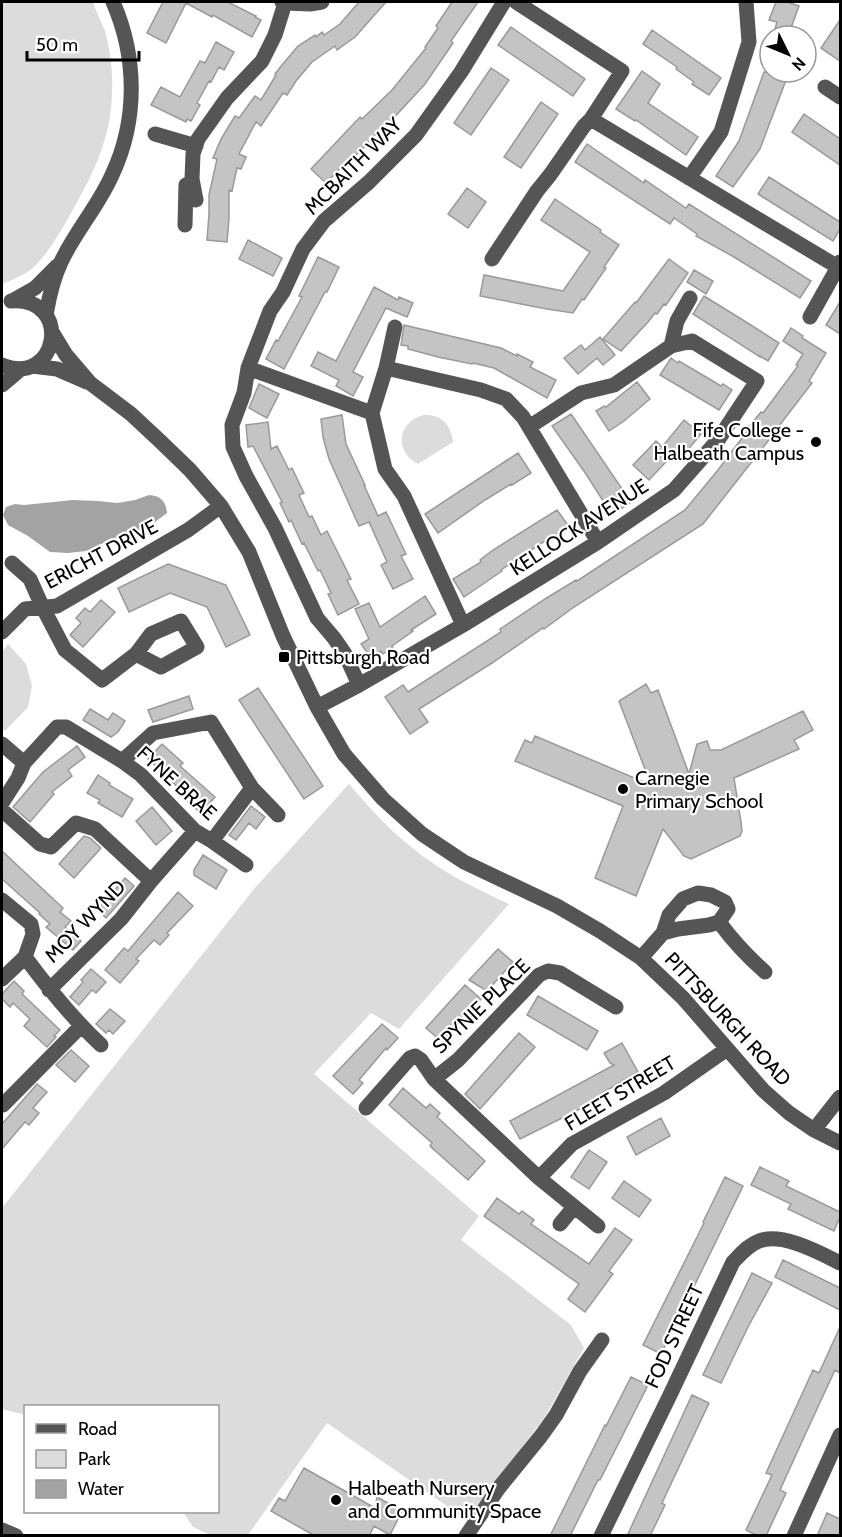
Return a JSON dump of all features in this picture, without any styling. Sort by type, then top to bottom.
[{"type":"street","points":[[46,315],[50,292],[60,264],[112,176],[130,118],[129,52],[113,2]]},
{"type":"street","points":[[196,200],[192,179],[193,154],[198,139],[227,98],[262,61],[276,35],[283,2],[310,4],[322,2]]},
{"type":"street","name":"MCBAITH WAY","points":[[359,685],[345,654],[316,618],[275,528],[246,476],[233,447],[232,425],[244,393],[248,368],[270,311],[283,292],[303,249],[324,221],[369,182],[416,135],[461,72],[504,2]]},
{"type":"street","points":[[492,259],[537,191],[591,119],[622,71],[516,2]]},
{"type":"street","points":[[689,178],[721,132],[749,42],[746,2]]},
{"type":"street","points":[[825,87],[840,97]]},
{"type":"street","points":[[591,119],[839,265],[810,317]]},
{"type":"street","points":[[155,134],[196,146]]},
{"type":"street","points":[[185,225],[186,185],[192,179]]},
{"type":"street","points":[[6,303],[35,288],[60,264]]},
{"type":"street","points":[[529,427],[581,393],[614,385],[671,346],[677,321],[690,298]]},
{"type":"street","points":[[2,385],[41,360],[51,342],[52,332],[46,315],[39,308],[21,301],[6,303]]},
{"type":"street","points":[[395,327],[386,368],[372,413],[385,468],[404,496],[463,625]]},
{"type":"street","points":[[52,332],[66,355],[90,383]]},
{"type":"street","name":"KELLOCK AVENUE","points":[[317,707],[463,625],[598,542],[674,490],[718,440],[757,381],[692,341],[671,346]]},
{"type":"street","points":[[2,365],[10,368],[57,369],[90,383]]},
{"type":"street","points":[[248,368],[372,413]]},
{"type":"street","points":[[386,368],[481,390],[506,399],[523,417],[598,542]]},
{"type":"street","name":"PITTSBURGH ROAD","points":[[90,383],[131,414],[160,441],[190,470],[221,506],[249,552],[283,636],[317,707],[344,753],[383,799],[422,834],[464,862],[557,906],[641,958],[688,1003],[763,1090],[789,1113],[814,1130],[840,1143]]},
{"type":"street","name":"ERICHT DRIVE","points":[[2,632],[25,609],[57,606],[188,530],[221,506]]},
{"type":"street","points":[[12,563],[30,579],[65,650],[102,680],[136,654]]},
{"type":"street","points":[[122,761],[153,733],[211,722],[252,788],[278,815]]},
{"type":"street","name":"FYNE BRAE","points":[[24,763],[57,727],[66,727],[141,775],[195,831],[246,865]]},
{"type":"street","points":[[2,744],[24,763],[18,778],[2,803]]},
{"type":"street","points":[[212,841],[252,788]]},
{"type":"street","name":"MOY WYND","points":[[2,810],[40,844],[51,848],[76,823],[95,829],[151,881]]},
{"type":"street","name":"MOY WYND","points":[[49,990],[121,919],[195,831]]},
{"type":"street","points":[[641,958],[663,933],[669,915],[683,899],[698,893],[711,895],[725,902],[728,909],[719,922],[709,926],[663,933]]},
{"type":"street","points":[[2,900],[31,924],[33,934],[25,957],[2,979]]},
{"type":"street","points":[[719,922],[745,954],[765,972]]},
{"type":"street","points":[[25,957],[49,990],[101,1045]]},
{"type":"street","name":"SPYNIE PLACE","points":[[366,1108],[410,1058],[415,1056],[421,1060],[434,1079],[458,1060],[539,975],[548,971],[560,974],[616,1007]]},
{"type":"street","points":[[2,1103],[3,1105],[81,1026]]},
{"type":"street","name":"FLEET STREET","points":[[539,1178],[572,1144],[664,1093],[727,1049]]},
{"type":"street","points":[[434,1079],[539,1178],[598,1226]]},
{"type":"street","points":[[814,1130],[840,1097]]},
{"type":"street","points":[[560,1224],[574,1207]]},
{"type":"street","name":"FOD STREET","points":[[601,1536],[733,1262],[746,1249],[759,1241],[776,1239],[802,1246],[840,1263]]},
{"type":"street","points":[[466,1536],[498,1489],[556,1415],[580,1371],[602,1340]]},
{"type":"street","points":[[794,1536],[840,1434]]},
{"type":"street","points":[[2,1530],[16,1536]]},
{"type":"green space","points":[[2,2],[93,2],[107,38],[112,83],[109,124],[105,140],[78,200],[55,240],[37,264],[25,273],[2,284]]},
{"type":"green space","points":[[423,415],[435,416],[444,421],[450,430],[453,442],[418,464],[405,452],[402,438],[408,424]]},
{"type":"green space","points":[[8,644],[26,664],[32,686],[28,707],[5,731],[2,727],[2,652]]},
{"type":"green space","points":[[349,784],[386,824],[421,855],[483,892],[509,904],[399,1029],[371,1013],[314,1074],[479,1216],[461,1240],[571,1325],[584,1348],[545,1417],[467,1520],[327,1423],[248,1535],[210,1535],[193,1527],[184,1513],[219,1513],[219,1405],[24,1405],[24,1415],[2,1409],[2,1208],[254,889]]},
{"type":"water","points":[[149,495],[162,500],[167,513],[151,525],[123,534],[86,551],[50,552],[8,525],[3,515],[6,507],[15,504],[73,500],[117,503]]},
{"type":"building","points":[[163,2],[228,2],[261,20],[252,37],[186,3],[166,43],[147,33]]},
{"type":"building","points":[[359,2],[386,2],[355,37],[337,50],[335,46],[312,62],[287,95],[283,93],[261,126],[256,122],[239,154],[246,157],[241,169],[237,168],[232,191],[229,190],[227,242],[207,240],[209,195],[217,159],[213,158],[235,116],[239,118],[255,96],[261,100],[275,74],[298,46],[322,32],[324,35],[340,24]]},
{"type":"building","points":[[452,2],[478,2],[425,84],[388,124],[386,123],[326,183],[311,169],[360,117],[362,119],[392,90],[426,48],[438,28],[436,26]]},
{"type":"building","points":[[776,2],[787,2],[799,6],[792,24],[776,24],[777,22],[769,20]]},
{"type":"building","points":[[840,20],[840,61],[821,48]]},
{"type":"building","points":[[511,27],[585,79],[573,96],[498,45]]},
{"type":"building","points":[[652,30],[721,78],[709,95],[692,84],[694,82],[676,69],[677,67],[643,44]]},
{"type":"building","points":[[216,42],[234,52],[224,70],[219,67],[211,82],[209,81],[197,103],[200,105],[191,121],[187,119],[186,122],[151,105],[161,87],[180,97],[200,61],[205,63]]},
{"type":"building","points":[[491,68],[509,80],[471,135],[454,123]]},
{"type":"building","points":[[642,71],[660,84],[648,103],[698,137],[686,155],[616,109]]},
{"type":"building","points":[[760,84],[784,84],[760,149],[733,187],[716,176],[739,141]]},
{"type":"building","points":[[541,102],[558,114],[521,168],[504,157]]},
{"type":"building","points":[[804,114],[840,139],[840,165],[792,132]]},
{"type":"building","points":[[587,144],[644,183],[645,180],[686,208],[689,204],[811,281],[800,298],[696,236],[697,234],[674,218],[670,224],[575,162]]},
{"type":"building","points":[[769,177],[840,222],[840,229],[833,241],[758,194]]},
{"type":"building","points":[[467,188],[486,202],[468,228],[448,214]]},
{"type":"building","points":[[555,199],[619,245],[584,300],[582,299],[573,313],[480,296],[484,275],[563,291],[590,252],[541,220]]},
{"type":"building","points":[[248,240],[282,258],[273,276],[239,259]]},
{"type":"building","points":[[318,257],[339,267],[284,369],[266,359],[302,297],[299,296]]},
{"type":"building","points":[[669,259],[688,273],[666,305],[664,304],[657,314],[655,313],[621,351],[603,339],[636,303]]},
{"type":"building","points":[[694,270],[713,281],[706,294],[687,282]]},
{"type":"building","points":[[374,287],[398,300],[399,297],[413,303],[407,317],[386,308],[353,372],[363,377],[353,396],[336,386],[339,380],[311,366],[318,352],[336,361]]},
{"type":"building","points":[[704,296],[779,343],[768,361],[693,314]]},
{"type":"building","points":[[840,302],[840,334],[826,325]]},
{"type":"building","points":[[404,325],[501,348],[533,362],[530,367],[556,380],[547,398],[494,368],[408,349],[408,346],[401,345]]},
{"type":"building","points":[[791,328],[826,353],[809,381],[812,383],[779,426],[786,432],[779,441],[772,436],[703,524],[419,709],[428,722],[410,734],[385,697],[403,685],[408,692],[501,632],[500,629],[545,599],[577,581],[685,510],[798,366],[796,365],[803,354],[783,341]]},
{"type":"building","points":[[600,337],[615,355],[603,365],[597,358],[578,374],[564,358],[581,345],[585,350]]},
{"type":"building","points":[[671,358],[732,390],[719,410],[660,375]]},
{"type":"building","points":[[637,382],[650,399],[609,431],[596,411],[606,407]]},
{"type":"building","points":[[259,384],[279,394],[267,418],[249,408]]},
{"type":"building","points":[[571,414],[631,502],[612,515],[552,426]]},
{"type":"building","points":[[342,415],[346,444],[378,516],[386,512],[406,554],[401,556],[413,579],[393,589],[381,565],[387,562],[369,522],[359,526],[329,459],[321,419]]},
{"type":"building","points":[[684,420],[701,434],[686,452],[680,447],[649,480],[633,465],[656,441],[662,447]]},
{"type":"building","points":[[268,422],[271,449],[277,446],[289,470],[292,468],[304,493],[299,495],[309,517],[312,516],[321,535],[327,531],[351,579],[347,580],[359,604],[338,615],[320,570],[318,571],[304,543],[302,544],[291,520],[289,522],[280,503],[282,502],[253,446],[248,447],[246,425]]},
{"type":"building","points":[[518,453],[531,473],[485,500],[438,533],[425,514]]},
{"type":"building","points":[[557,510],[570,528],[517,559],[464,597],[453,579],[481,562],[480,560],[493,550]]},
{"type":"building","points":[[168,564],[226,585],[250,635],[226,647],[207,607],[170,593],[129,612],[118,588]]},
{"type":"building","points":[[425,596],[436,614],[411,630],[413,631],[383,654],[381,651],[371,658],[361,644],[369,639],[355,609],[369,603],[380,627]]},
{"type":"building","points":[[101,600],[115,612],[83,647],[70,635],[81,623],[76,618],[85,608],[90,612]]},
{"type":"building","points":[[646,684],[651,693],[658,690],[689,774],[697,744],[707,741],[710,750],[721,750],[803,711],[813,730],[794,740],[799,749],[734,778],[742,831],[740,836],[691,859],[684,856],[663,829],[636,896],[595,878],[623,806],[515,761],[525,740],[532,743],[535,736],[651,785],[619,701]]},
{"type":"building","points":[[258,688],[323,786],[304,799],[239,700]]},
{"type":"building","points":[[189,696],[193,709],[153,722],[148,710]]},
{"type":"building","points":[[90,709],[108,720],[113,713],[125,721],[118,732],[111,737],[83,720]]},
{"type":"building","points":[[162,744],[183,763],[180,766],[215,797],[201,813],[180,795],[183,792],[148,759]]},
{"type":"building","points":[[77,746],[85,757],[68,770],[72,776],[52,792],[54,794],[30,822],[13,807],[43,772]]},
{"type":"building","points":[[98,775],[110,783],[109,785],[133,799],[122,817],[98,803],[100,800],[87,793]]},
{"type":"building","points":[[251,806],[265,817],[256,829],[249,823],[236,840],[229,835]]},
{"type":"building","points":[[152,807],[172,831],[156,845],[136,821]]},
{"type":"building","points":[[84,836],[90,838],[101,848],[74,878],[59,864]]},
{"type":"building","points":[[2,851],[63,908],[60,912],[71,921],[65,927],[81,941],[73,950],[46,927],[50,924],[40,913],[2,879]]},
{"type":"building","points":[[203,855],[227,870],[216,889],[194,875],[194,870]]},
{"type":"building","points":[[125,878],[134,886],[106,918],[97,910]]},
{"type":"building","points":[[178,892],[193,906],[167,933],[169,935],[160,945],[154,940],[136,959],[139,961],[120,983],[105,970],[124,948],[128,951]]},
{"type":"building","points":[[498,949],[513,962],[487,991],[469,980]]},
{"type":"building","points":[[91,969],[106,982],[96,993],[92,990],[79,1005],[70,997]]},
{"type":"building","points":[[14,981],[24,991],[22,994],[60,1030],[47,1047],[24,1026],[30,1019],[13,1003],[10,1007],[2,999],[2,994]]},
{"type":"building","points":[[465,985],[481,999],[442,1042],[426,1028]]},
{"type":"building","points":[[538,996],[598,1031],[587,1050],[527,1015]]},
{"type":"building","points":[[110,1009],[125,1021],[113,1034],[109,1030],[106,1033],[96,1024]]},
{"type":"building","points":[[382,1024],[398,1038],[387,1050],[386,1048],[359,1080],[363,1083],[353,1094],[333,1076]]},
{"type":"building","points":[[519,1033],[535,1047],[480,1109],[465,1094]]},
{"type":"building","points":[[622,1043],[638,1072],[576,1111],[578,1115],[566,1121],[564,1117],[520,1139],[510,1121],[614,1065],[604,1053]]},
{"type":"building","points":[[71,1050],[89,1066],[75,1082],[56,1065]]},
{"type":"building","points":[[37,1084],[47,1092],[33,1108],[39,1113],[29,1125],[25,1122],[2,1149],[2,1124]]},
{"type":"building","points":[[403,1088],[426,1108],[430,1104],[440,1113],[437,1117],[485,1161],[468,1180],[430,1146],[432,1143],[389,1105]]},
{"type":"building","points":[[661,1118],[670,1136],[636,1155],[627,1137]]},
{"type":"building","points":[[589,1150],[607,1162],[589,1189],[571,1177]]},
{"type":"building","points":[[760,1167],[789,1181],[786,1186],[840,1212],[834,1231],[788,1209],[791,1204],[751,1185]]},
{"type":"building","points":[[725,1177],[743,1186],[661,1354],[643,1345]]},
{"type":"building","points":[[624,1181],[651,1200],[639,1217],[612,1198]]},
{"type":"building","points":[[497,1198],[519,1214],[522,1211],[534,1220],[531,1224],[589,1264],[615,1228],[632,1240],[609,1271],[613,1274],[585,1312],[568,1299],[579,1284],[484,1216]]},
{"type":"building","points":[[783,1260],[840,1288],[840,1310],[775,1277]]},
{"type":"building","points":[[752,1273],[772,1283],[721,1383],[703,1375]]},
{"type":"building","points":[[840,1327],[840,1373],[835,1370],[780,1490],[786,1493],[766,1536],[758,1536],[746,1530],[772,1475],[766,1473],[813,1370],[819,1373]]},
{"type":"building","points":[[631,1377],[648,1385],[600,1480],[570,1536],[550,1536],[605,1425]]},
{"type":"building","points":[[692,1395],[709,1403],[662,1503],[665,1505],[650,1536],[627,1536]]},
{"type":"building","name":"Halbeath Nursery and Community Space","points":[[304,1468],[375,1508],[377,1497],[402,1511],[390,1535],[374,1526],[369,1536],[315,1536],[271,1511],[279,1498],[285,1501]]},
{"type":"building","points":[[827,1513],[840,1519],[840,1536],[817,1536]]},
{"type":"place","name":"Fife College - Halbeath Campus","points":[[816,442]]},
{"type":"place","name":"Pittsburgh Road","points":[[284,657]]},
{"type":"place","name":"Carnegie Primary School","points":[[623,789]]},
{"type":"place","name":"Halbeath Nursery and Community Space","points":[[336,1500]]}]
